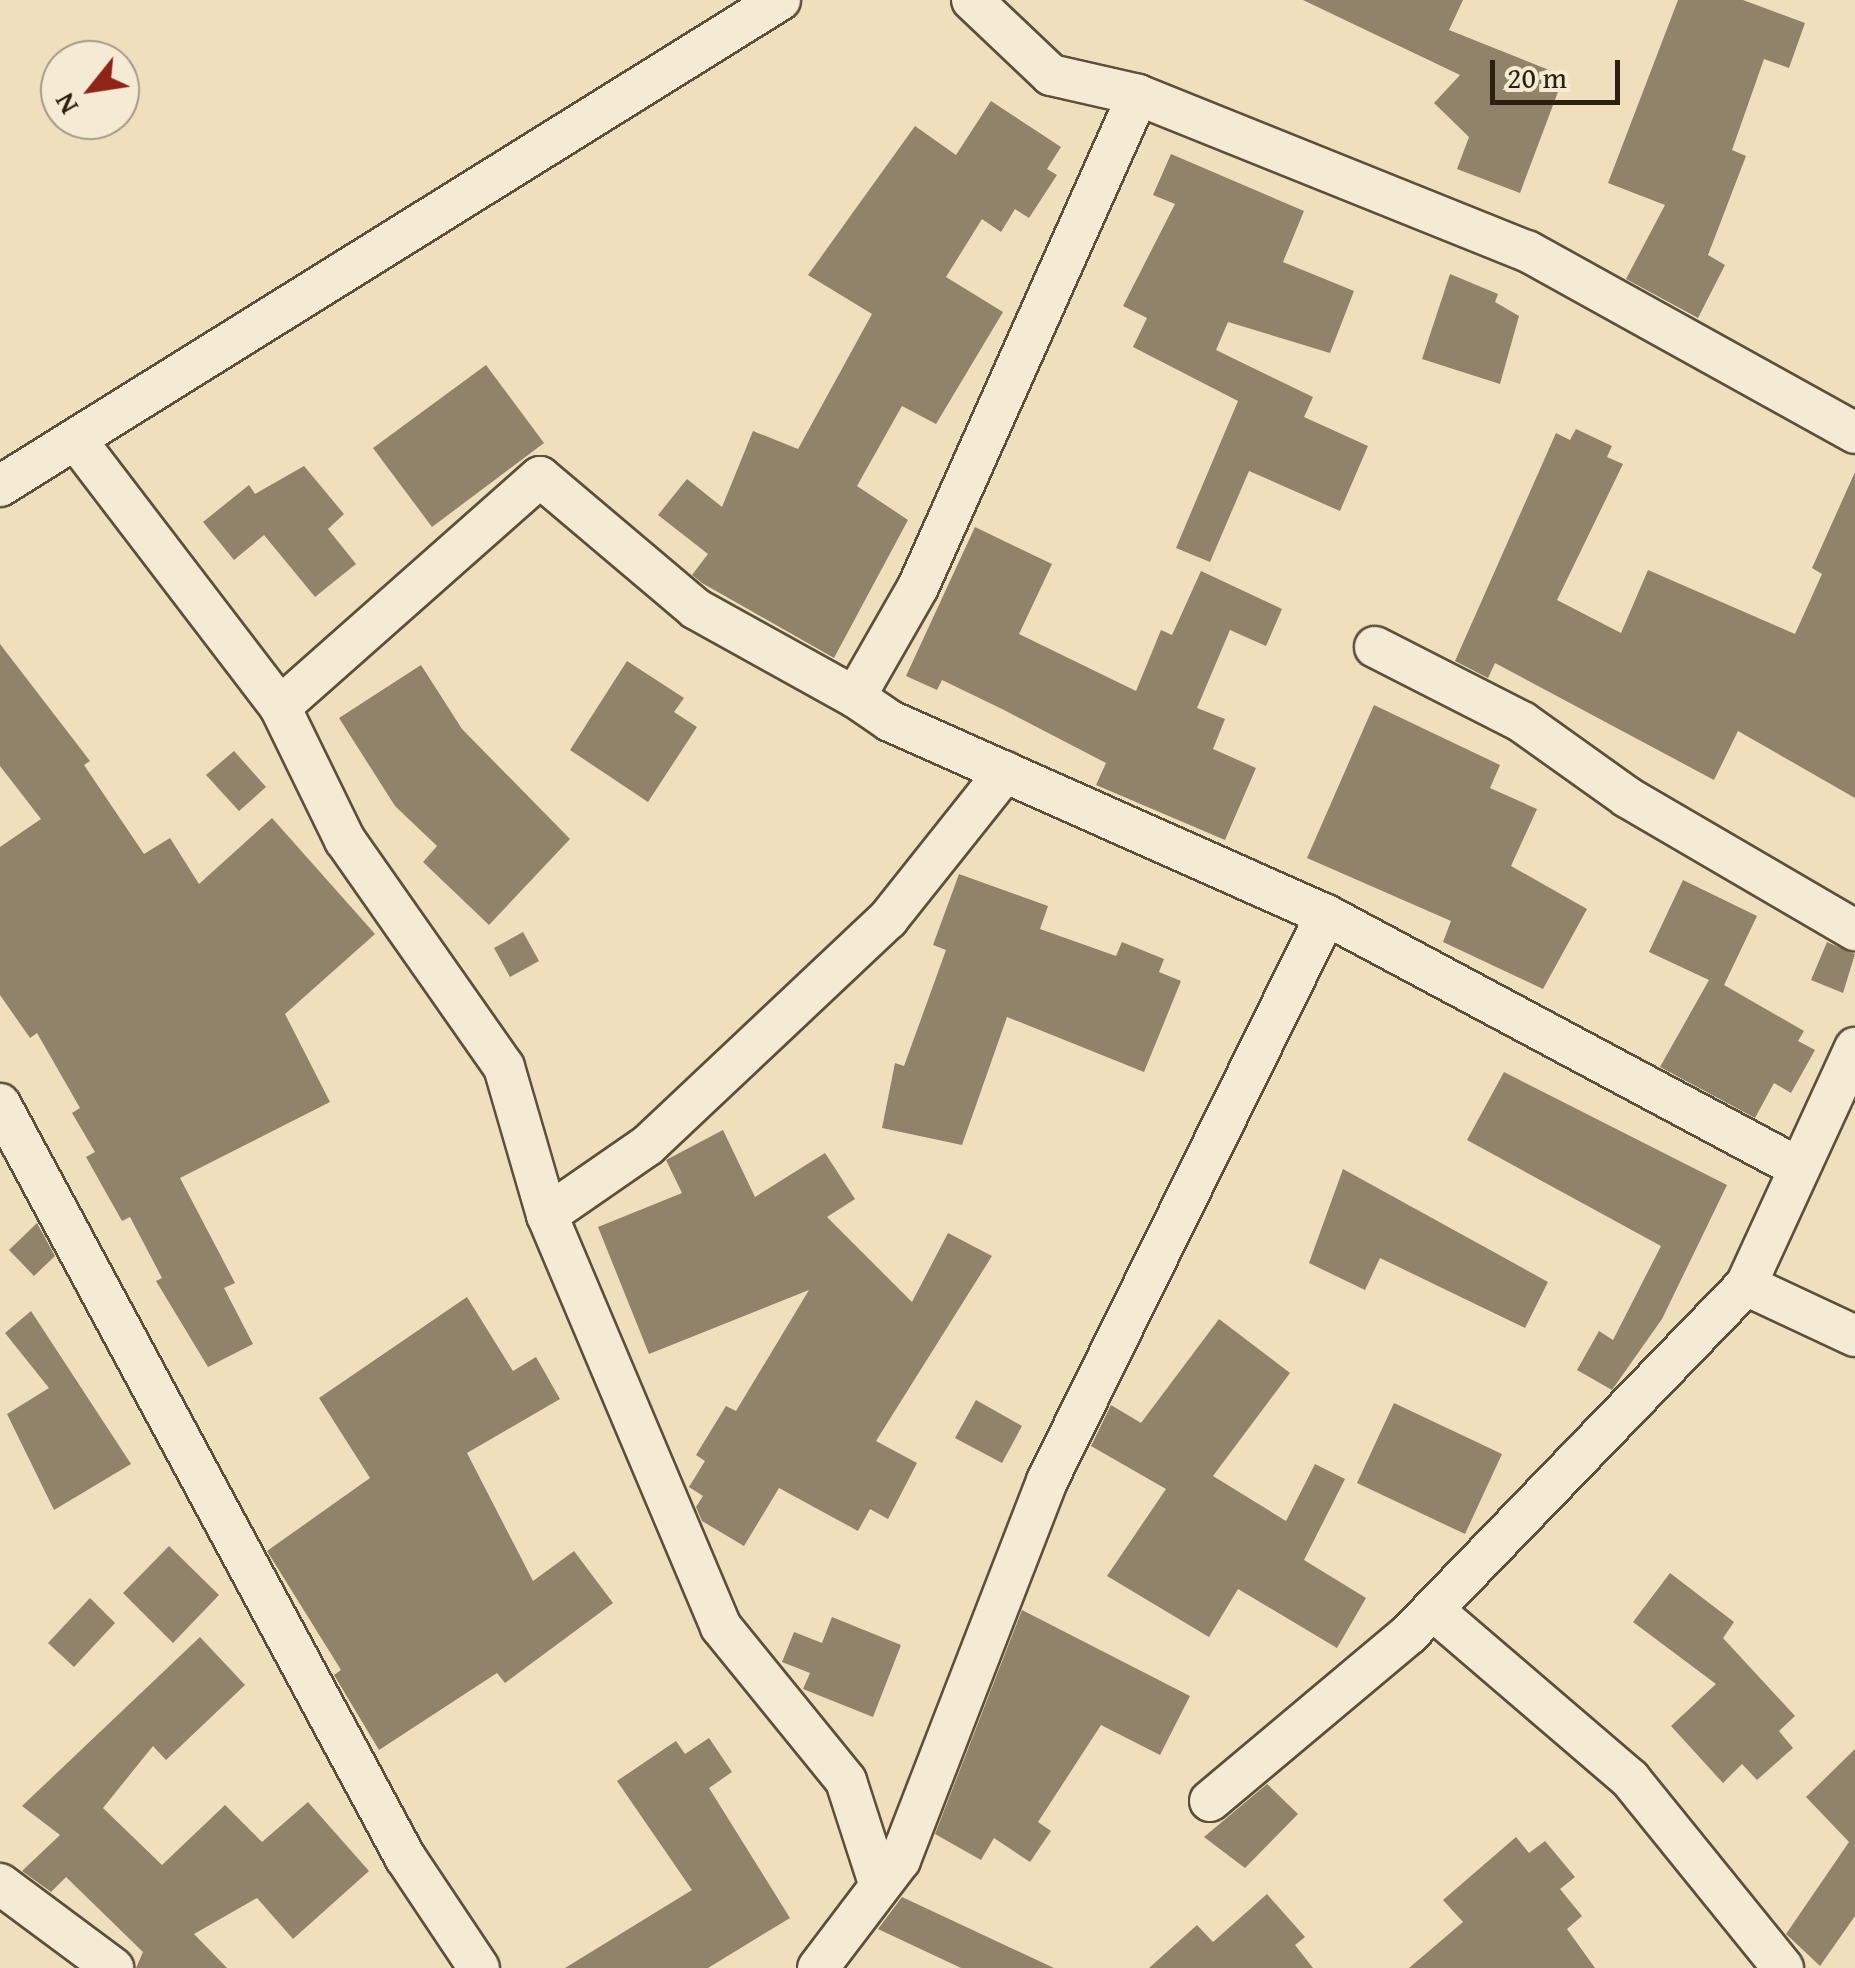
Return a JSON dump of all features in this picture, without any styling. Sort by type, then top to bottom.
[{"type":"street","points":[[0,486],[780,0]]},
{"type":"street","points":[[972,0],[1051,75],[1138,95],[1527,251],[1855,433]]},
{"type":"street","points":[[855,697],[918,587],[1138,95]]},
{"type":"street","points":[[76,440],[280,707],[345,840],[504,1067],[546,1215],[721,1627],[846,1781],[914,1824]]},
{"type":"street","points":[[280,707],[540,477],[696,608],[855,697],[1005,772],[1326,916],[1799,1168]]},
{"type":"street","points":[[1375,647],[1522,722],[1627,797],[1855,930]]},
{"type":"street","points":[[546,1215],[648,1145],[888,919],[1005,772]]},
{"type":"street","points":[[818,1968],[880,1886],[914,1824],[1047,1481],[1326,916]]},
{"type":"street","points":[[1210,1801],[1433,1610],[1746,1284],[1855,1048]]},
{"type":"street","points":[[0,1104],[396,1840],[478,1968]]},
{"type":"street","points":[[1746,1284],[1855,1336]]},
{"type":"street","points":[[1433,1610],[1630,1780],[1783,1968]]},
{"type":"street","points":[[846,1781],[880,1886]]},
{"type":"street","points":[[0,1884],[113,1968]]},
{"type":"building","points":[[1303,0],[1463,0],[1449,30],[1564,76],[1520,193],[1457,169],[1469,137],[1434,103],[1460,75]]},
{"type":"building","points":[[1678,0],[1743,0],[1805,23],[1789,68],[1764,59],[1732,150],[1746,156],[1708,255],[1725,265],[1698,318],[1626,279],[1665,205],[1608,183]]},
{"type":"building","points":[[991,101],[1061,147],[1047,169],[1057,175],[1029,218],[1015,209],[1001,232],[982,219],[946,277],[1003,312],[936,424],[902,406],[857,486],[908,520],[834,658],[692,575],[708,554],[658,515],[687,479],[722,507],[753,431],[798,449],[872,314],[808,275],[915,126],[956,155]]},
{"type":"building","points":[[1171,154],[1304,211],[1283,262],[1354,291],[1330,353],[1228,322],[1216,350],[1313,397],[1304,417],[1368,446],[1340,511],[1249,471],[1210,562],[1176,548],[1238,401],[1133,347],[1147,318],[1123,306],[1175,204],[1153,195]]},
{"type":"building","points":[[1450,274],[1498,294],[1495,302],[1519,316],[1500,384],[1422,359]]},
{"type":"building","points":[[486,365],[544,443],[432,527],[373,448]]},
{"type":"building","points":[[1576,429],[1612,446],[1607,457],[1623,464],[1557,600],[1621,633],[1648,570],[1795,634],[1822,574],[1812,568],[1855,472],[1855,798],[1738,731],[1714,780],[1495,663],[1488,678],[1455,661],[1556,433],[1570,440]]},
{"type":"building","points":[[304,466],[344,514],[328,529],[356,564],[315,597],[264,535],[234,560],[203,522],[249,485],[255,494]]},
{"type":"building","points":[[975,527],[1052,564],[1019,634],[1136,691],[1161,630],[1172,635],[1201,571],[1282,609],[1266,646],[1230,630],[1197,708],[1225,719],[1213,749],[1256,768],[1225,840],[1096,785],[1106,763],[1002,709],[942,680],[937,690],[906,676]]},
{"type":"building","points":[[0,644],[90,761],[84,765],[144,854],[170,838],[199,884],[272,818],[375,934],[285,1014],[330,1102],[180,1178],[235,1283],[224,1288],[253,1344],[208,1367],[156,1281],[162,1278],[130,1217],[122,1221],[86,1157],[95,1152],[72,1113],[80,1108],[37,1033],[30,1038],[0,995],[0,847],[41,819],[0,766]]},
{"type":"building","points":[[627,661],[684,698],[674,712],[697,727],[648,802],[570,750]]},
{"type":"building","points":[[421,665],[462,729],[570,839],[489,925],[423,862],[437,846],[395,806],[339,718]]},
{"type":"building","points":[[1374,705],[1500,765],[1490,788],[1537,809],[1511,866],[1587,909],[1543,989],[1443,942],[1451,921],[1307,858]]},
{"type":"building","points":[[234,751],[266,787],[239,811],[206,775]]},
{"type":"building","points":[[959,874],[1048,906],[1040,929],[1116,956],[1122,942],[1164,959],[1159,972],[1181,981],[1144,1072],[1007,1017],[962,1145],[882,1128],[895,1063],[904,1066],[946,950],[933,945]]},
{"type":"building","points":[[1683,880],[1757,916],[1724,985],[1804,1031],[1798,1041],[1815,1050],[1791,1093],[1774,1083],[1755,1118],[1660,1067],[1709,980],[1649,952]]},
{"type":"building","points":[[523,932],[539,961],[510,977],[494,948]]},
{"type":"building","points":[[1827,942],[1855,954],[1843,993],[1811,980]]},
{"type":"building","points":[[1504,1072],[1727,1185],[1662,1319],[1612,1390],[1577,1370],[1599,1331],[1613,1340],[1661,1246],[1467,1140]]},
{"type":"building","points":[[723,1130],[755,1197],[825,1153],[855,1199],[827,1217],[912,1302],[948,1233],[992,1256],[876,1441],[917,1463],[888,1519],[870,1509],[858,1531],[779,1488],[744,1546],[702,1521],[696,1507],[703,1496],[689,1487],[705,1461],[696,1455],[726,1406],[736,1411],[809,1290],[649,1354],[598,1227],[682,1193],[666,1160]]},
{"type":"building","points":[[1343,1169],[1548,1282],[1525,1328],[1380,1258],[1365,1290],[1309,1263]]},
{"type":"building","points":[[37,1223],[55,1256],[34,1276],[9,1250]]},
{"type":"building","points":[[467,1297],[513,1371],[536,1357],[560,1399],[467,1453],[533,1581],[574,1551],[613,1603],[505,1683],[497,1673],[379,1750],[334,1675],[341,1670],[267,1551],[370,1478],[319,1398]]},
{"type":"building","points":[[31,1311],[131,1464],[54,1510],[7,1414],[49,1388],[5,1333]]},
{"type":"building","points":[[1219,1319],[1290,1373],[1213,1476],[1286,1521],[1315,1464],[1345,1479],[1304,1560],[1366,1598],[1337,1648],[1238,1589],[1209,1637],[1107,1576],[1166,1489],[1091,1446],[1111,1405],[1141,1423]]},
{"type":"building","points":[[976,1400],[1022,1426],[1002,1463],[955,1438]]},
{"type":"building","points":[[1394,1403],[1502,1454],[1465,1534],[1357,1483]]},
{"type":"building","points":[[169,1546],[219,1595],[173,1643],[123,1593]]},
{"type":"building","points":[[1670,1573],[1734,1622],[1723,1638],[1795,1716],[1779,1731],[1793,1748],[1757,1780],[1742,1764],[1723,1783],[1671,1726],[1716,1684],[1633,1622]]},
{"type":"building","points":[[90,1598],[115,1623],[74,1667],[48,1643]]},
{"type":"building","points":[[1022,1610],[1190,1696],[1160,1755],[1101,1725],[1038,1822],[1051,1831],[1030,1862],[994,1838],[981,1860],[935,1834]]},
{"type":"building","points":[[832,1617],[901,1645],[873,1717],[803,1689],[810,1673],[782,1662],[794,1632],[822,1643]]},
{"type":"building","points":[[200,1637],[245,1685],[166,1760],[153,1746],[103,1808],[162,1865],[225,1805],[262,1842],[308,1802],[369,1871],[293,1939],[257,1898],[194,1934],[227,1968],[136,1968],[143,1952],[66,1877],[51,1892],[22,1871],[60,1835],[22,1806]]},
{"type":"building","points":[[709,1738],[732,1772],[709,1788],[790,1918],[708,1968],[565,1968],[692,1890],[617,1781],[676,1741],[685,1754]]},
{"type":"building","points":[[1855,1749],[1855,1916],[1820,1966],[1786,1934],[1849,1842],[1806,1797]]},
{"type":"building","points":[[1267,1784],[1298,1814],[1245,1868],[1204,1837]]},
{"type":"building","points":[[1516,1837],[1529,1853],[1545,1841],[1575,1877],[1560,1889],[1582,1916],[1567,1929],[1595,1968],[1409,1968],[1463,1922],[1443,1900]]},
{"type":"building","points":[[1267,1894],[1305,1937],[1295,1945],[1313,1968],[1149,1968],[1197,1925],[1213,1942]]},
{"type":"building","points":[[902,1897],[1054,1968],[961,1968],[878,1929]]}]
